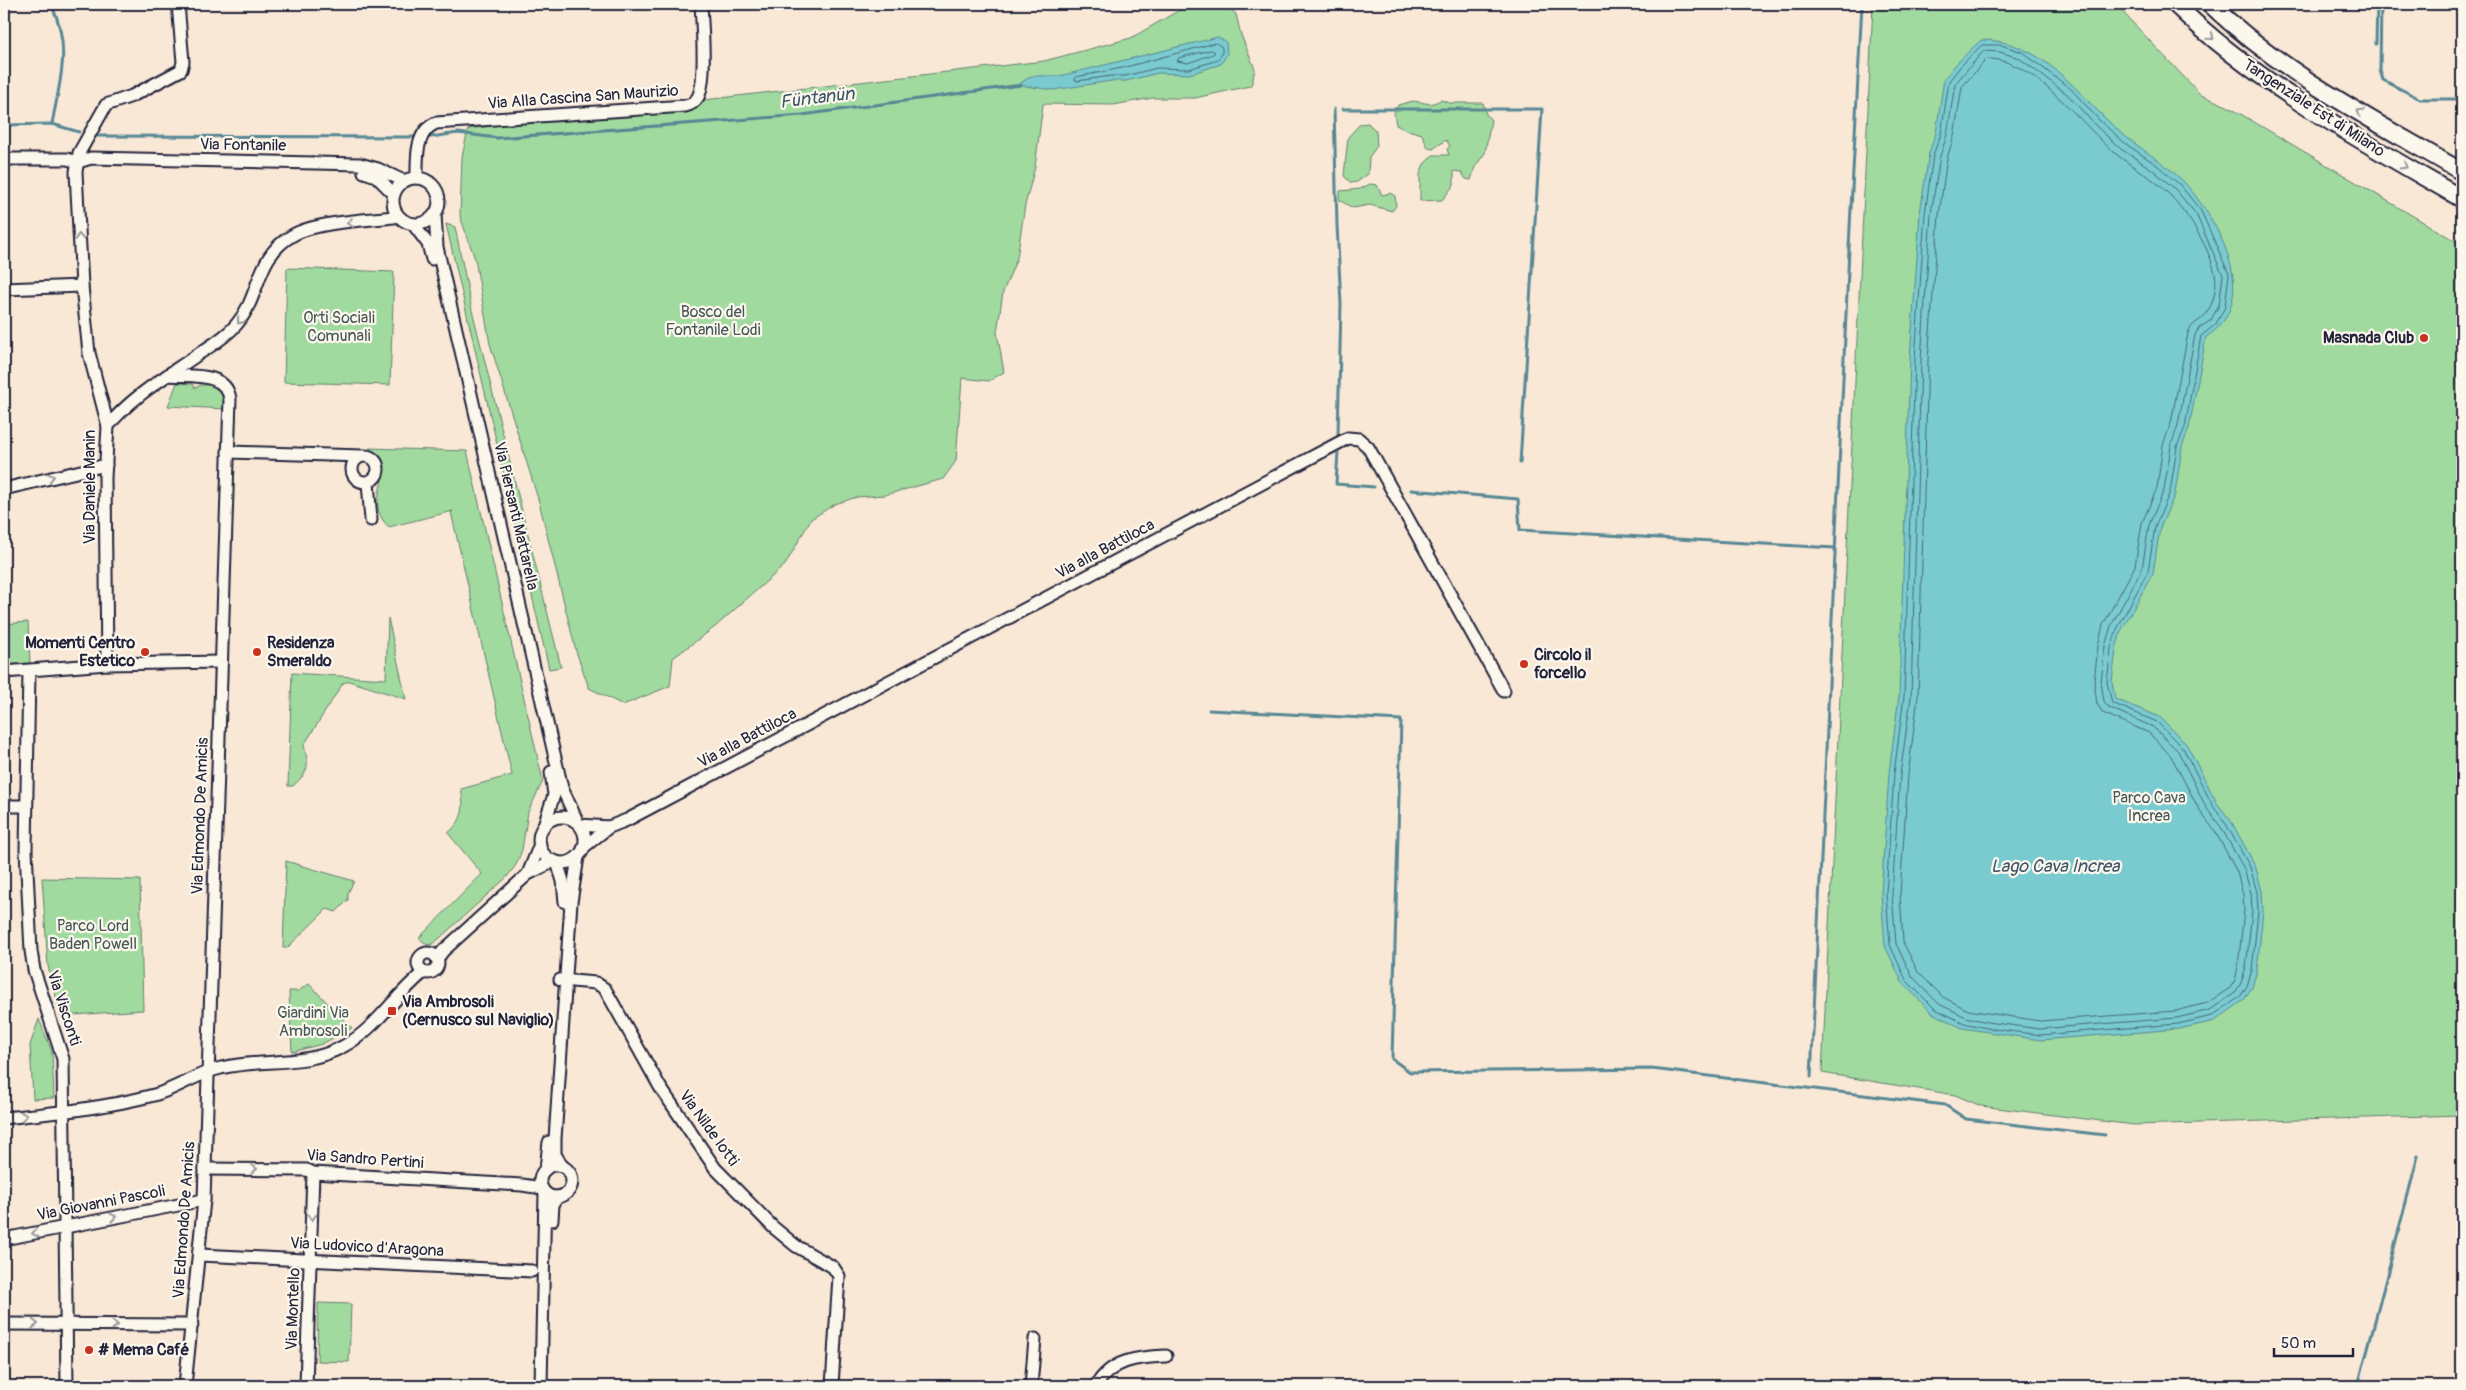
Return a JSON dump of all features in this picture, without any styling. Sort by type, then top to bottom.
[{"type":"highway","name":"Tangenziale Est di Milano","points":[[2175,4],[2222,46],[2294,99],[2462,199]]},
{"type":"highway","name":"Tangenziale Est di Milano","points":[[2210,4],[2252,40],[2310,82],[2462,172]]},
{"type":"street","name":"Via Alla Cascina San Maurizio","points":[[417,178],[421,138],[427,128],[436,124],[692,104],[698,97],[702,77],[701,4]]},
{"type":"street","name":"Via Daniele Manin","points":[[107,664],[106,465],[108,426],[90,360],[82,286],[76,172],[80,153],[106,104],[132,96],[181,70],[178,10]]},
{"type":"street","name":"Via Fontanile","points":[[4,166],[67,165],[91,158],[360,164],[378,169],[404,181]]},
{"type":"street","name":"Via Fontanile","points":[[4,159],[67,159],[91,165],[359,171],[376,176],[394,194]]},
{"type":"street","points":[[417,178],[424,179],[435,188],[439,201],[435,214],[425,222],[414,224],[401,219],[397,214],[394,208],[394,194],[404,181],[417,178]]},
{"type":"street","points":[[108,426],[122,411],[168,375],[235,327],[248,308],[268,257],[285,240],[307,230],[394,217],[397,214]]},
{"type":"street","name":"Via Piersanti Mattarella","points":[[435,214],[437,247],[562,788],[579,824]]},
{"type":"street","name":"Via Piersanti Mattarella","points":[[414,224],[430,249],[554,781],[554,795],[544,825]]},
{"type":"street","points":[[4,289],[82,286]]},
{"type":"street","name":"Via Edmondo De Amicis","points":[[168,375],[211,378],[225,385],[230,399],[206,1169],[200,1256],[184,1386]]},
{"type":"street","name":"Via alla Battiloca","points":[[581,852],[609,827],[627,820],[1116,563],[1344,440],[1353,437],[1360,439],[1368,447],[1504,691]]},
{"type":"street","points":[[228,452],[370,457],[378,466],[377,474],[368,482]]},
{"type":"street","points":[[352,467],[356,460],[362,456]]},
{"type":"street","points":[[341,457],[352,467],[356,478],[368,482]]},
{"type":"street","points":[[4,489],[106,465]]},
{"type":"street","points":[[368,482],[371,520]]},
{"type":"street","points":[[4,672],[107,664],[221,662]]},
{"type":"street","name":"Via Visconti","points":[[29,670],[26,806],[31,951],[34,970],[63,1055],[67,1386]]},
{"type":"street","points":[[4,806],[26,806]]},
{"type":"street","points":[[528,874],[540,844],[540,835],[544,825],[550,820],[560,817],[571,818],[579,824],[585,838],[571,897],[543,1182],[540,1386]]},
{"type":"street","name":"Via alla Battiloca","points":[[579,824],[609,827]]},
{"type":"street","points":[[540,844],[546,855],[556,862],[562,873],[565,897],[555,1147],[557,1159],[571,1175],[572,1182],[568,1192],[557,1197]]},
{"type":"street","points":[[420,972],[435,970],[438,955],[528,874],[556,862],[568,862],[581,852]]},
{"type":"street","points":[[4,1118],[65,1112],[155,1095],[209,1071],[231,1066],[300,1061],[337,1050],[369,1029],[420,972],[421,956],[427,953],[438,955]]},
{"type":"street","name":"Via Nilde Iotti","points":[[562,980],[596,983],[605,989],[652,1073],[708,1158],[733,1188],[773,1227],[796,1246],[833,1267],[839,1276],[832,1386]]},
{"type":"street","points":[[543,1182],[552,1166],[562,1166]]},
{"type":"street","name":"Via Sandro Pertini","points":[[206,1169],[307,1170],[313,1173],[522,1185],[543,1182]]},
{"type":"street","name":"Via Montello","points":[[306,1386],[313,1173]]},
{"type":"street","points":[[543,1182],[557,1197]]},
{"type":"street","points":[[548,1386],[552,1215],[557,1197]]},
{"type":"street","name":"Via Giovanni Pascoli","points":[[4,1239],[204,1200]]},
{"type":"street","name":"Via Ludovico d'Aragona","points":[[200,1256],[532,1271]]},
{"type":"street","points":[[4,1324],[192,1325]]},
{"type":"street","points":[[1031,1386],[1035,1340]]},
{"type":"street","points":[[1096,1386],[1105,1374],[1122,1362],[1137,1358],[1166,1356]]},
{"type":"green space","name":"Bosco del Fontanile Lodi","points":[[1204,4],[1230,9],[1236,14],[1241,35],[1255,69],[1250,86],[1195,98],[1153,98],[1113,105],[1043,104],[1035,167],[1025,205],[1017,258],[1003,292],[997,332],[1004,372],[989,381],[962,378],[956,461],[943,479],[885,495],[857,497],[835,504],[811,519],[785,565],[715,627],[673,658],[670,686],[623,705],[589,688],[576,651],[539,502],[490,344],[475,259],[460,216],[462,157],[468,129],[1044,61],[1131,38],[1183,8]]},
{"type":"green space","name":"Parco Cava Increa","points":[[1873,4],[2115,4],[2201,95],[2227,106],[2462,245],[2462,1115],[2134,1125],[1981,1106],[1955,1095],[1822,1073]]},
{"type":"green space","points":[[1441,100],[1450,103],[1483,103],[1486,114],[1491,120],[1485,153],[1475,167],[1471,180],[1466,179],[1461,172],[1454,171],[1454,185],[1442,200],[1420,201],[1420,174],[1424,164],[1433,155],[1449,155],[1447,149],[1450,146],[1446,140],[1433,149],[1428,148],[1422,134],[1396,125],[1394,113],[1398,105],[1413,101],[1431,104]]},
{"type":"green space","points":[[1368,123],[1376,131],[1377,146],[1369,157],[1368,174],[1357,182],[1351,183],[1344,176],[1348,137],[1360,124]]},
{"type":"green space","points":[[1370,184],[1377,185],[1382,195],[1390,193],[1395,196],[1396,206],[1392,211],[1370,205],[1353,208],[1339,200],[1340,191],[1360,189]]},
{"type":"green space","points":[[446,224],[455,227],[472,310],[561,667],[549,669]]},
{"type":"green space","name":"Orti Sociali Comunali","points":[[287,268],[394,272],[390,385],[284,382]]},
{"type":"green space","points":[[177,383],[193,384],[195,388],[201,385],[214,385],[225,397],[225,409],[168,406]]},
{"type":"green space","points":[[369,448],[467,451],[543,781],[528,812],[522,850],[516,865],[507,877],[441,937],[433,944],[427,945],[419,938],[482,874],[448,833],[457,824],[462,814],[461,789],[512,775],[451,512],[453,511],[389,527],[381,517],[378,506],[383,465],[379,456]]},
{"type":"green space","points":[[388,618],[406,699],[349,681],[343,683],[304,745],[307,768],[303,776],[293,786],[288,786],[292,673],[386,679]]},
{"type":"green space","points":[[28,622],[30,663],[4,665],[4,624]]},
{"type":"green space","points":[[286,861],[354,881],[348,893],[348,900],[336,912],[327,909],[287,948],[283,948]]},
{"type":"green space","name":"Parco Lord Baden Powell","points":[[42,878],[140,880],[143,1010],[61,1016],[48,966]]},
{"type":"green space","name":"Giardini Via Ambrosoli","points":[[309,984],[352,1028],[322,1044],[292,1052],[289,991],[298,991]]},
{"type":"green space","points":[[39,1019],[52,1052],[54,1098],[33,1099],[30,1045]]},
{"type":"green space","points":[[318,1303],[351,1304],[349,1362],[317,1361]]},
{"type":"water","points":[[1218,37],[1226,42],[1227,54],[1221,64],[1190,74],[1158,73],[1126,81],[1111,81],[1053,90],[1018,85],[1031,76],[1060,76]]},
{"type":"water","name":"Lago Cava Increa","points":[[1981,40],[2003,42],[2022,49],[2040,59],[2057,71],[2119,131],[2177,175],[2197,198],[2210,217],[2230,260],[2233,282],[2232,303],[2223,322],[2206,337],[2189,428],[2182,447],[2175,494],[2160,528],[2153,573],[2121,631],[2116,649],[2112,682],[2115,699],[2160,717],[2187,745],[2217,803],[2231,821],[2255,865],[2262,891],[2263,911],[2257,971],[2252,987],[2244,1000],[2215,1021],[2179,1029],[2040,1040],[1962,1028],[1932,1013],[1902,982],[1885,946],[1881,894],[1889,773],[1899,696],[1910,359],[1920,213],[1929,153],[1936,133],[1944,79],[1956,64]]},
{"type":"waterway","points":[[51,4],[57,19],[63,49],[61,78],[52,124]]},
{"type":"waterway","points":[[1811,1077],[1862,4]]},
{"type":"waterway","points":[[2376,44],[2377,4]]},
{"type":"waterway","points":[[2381,4],[2380,70],[2383,80],[2420,99],[2462,99]]},
{"type":"waterway","name":"Füntanün","points":[[431,137],[458,133],[497,138],[802,115],[1021,85]]},
{"type":"waterway","points":[[1334,109],[1341,304],[1338,435]]},
{"type":"waterway","points":[[1343,109],[1542,109],[1520,463]]},
{"type":"waterway","points":[[4,125],[52,124],[79,132]]},
{"type":"waterway","points":[[94,136],[414,137]]},
{"type":"waterway","points":[[1338,451],[1336,484],[1374,487]]},
{"type":"waterway","points":[[1411,490],[1518,499],[1520,530],[1835,548]]},
{"type":"waterway","points":[[1209,710],[1401,720],[1392,1059],[1410,1072],[1652,1069],[1945,1105],[1966,1119],[2105,1135]]},
{"type":"waterway","points":[[2358,1386],[2418,1156]]},
{"type":"place","name":"Masnada Club","points":[[2424,338]]},
{"type":"place","name":"Momenti Centro Estetico","points":[[145,652]]},
{"type":"place","name":"Residenza Smeraldo","points":[[257,652]]},
{"type":"place","name":"Circolo il forcello","points":[[1524,664]]},
{"type":"place","name":"Via Ambrosoli (Cernusco sul Naviglio)","points":[[392,1011]]},
{"type":"place","name":"# Mema Café","points":[[89,1350]]}]
